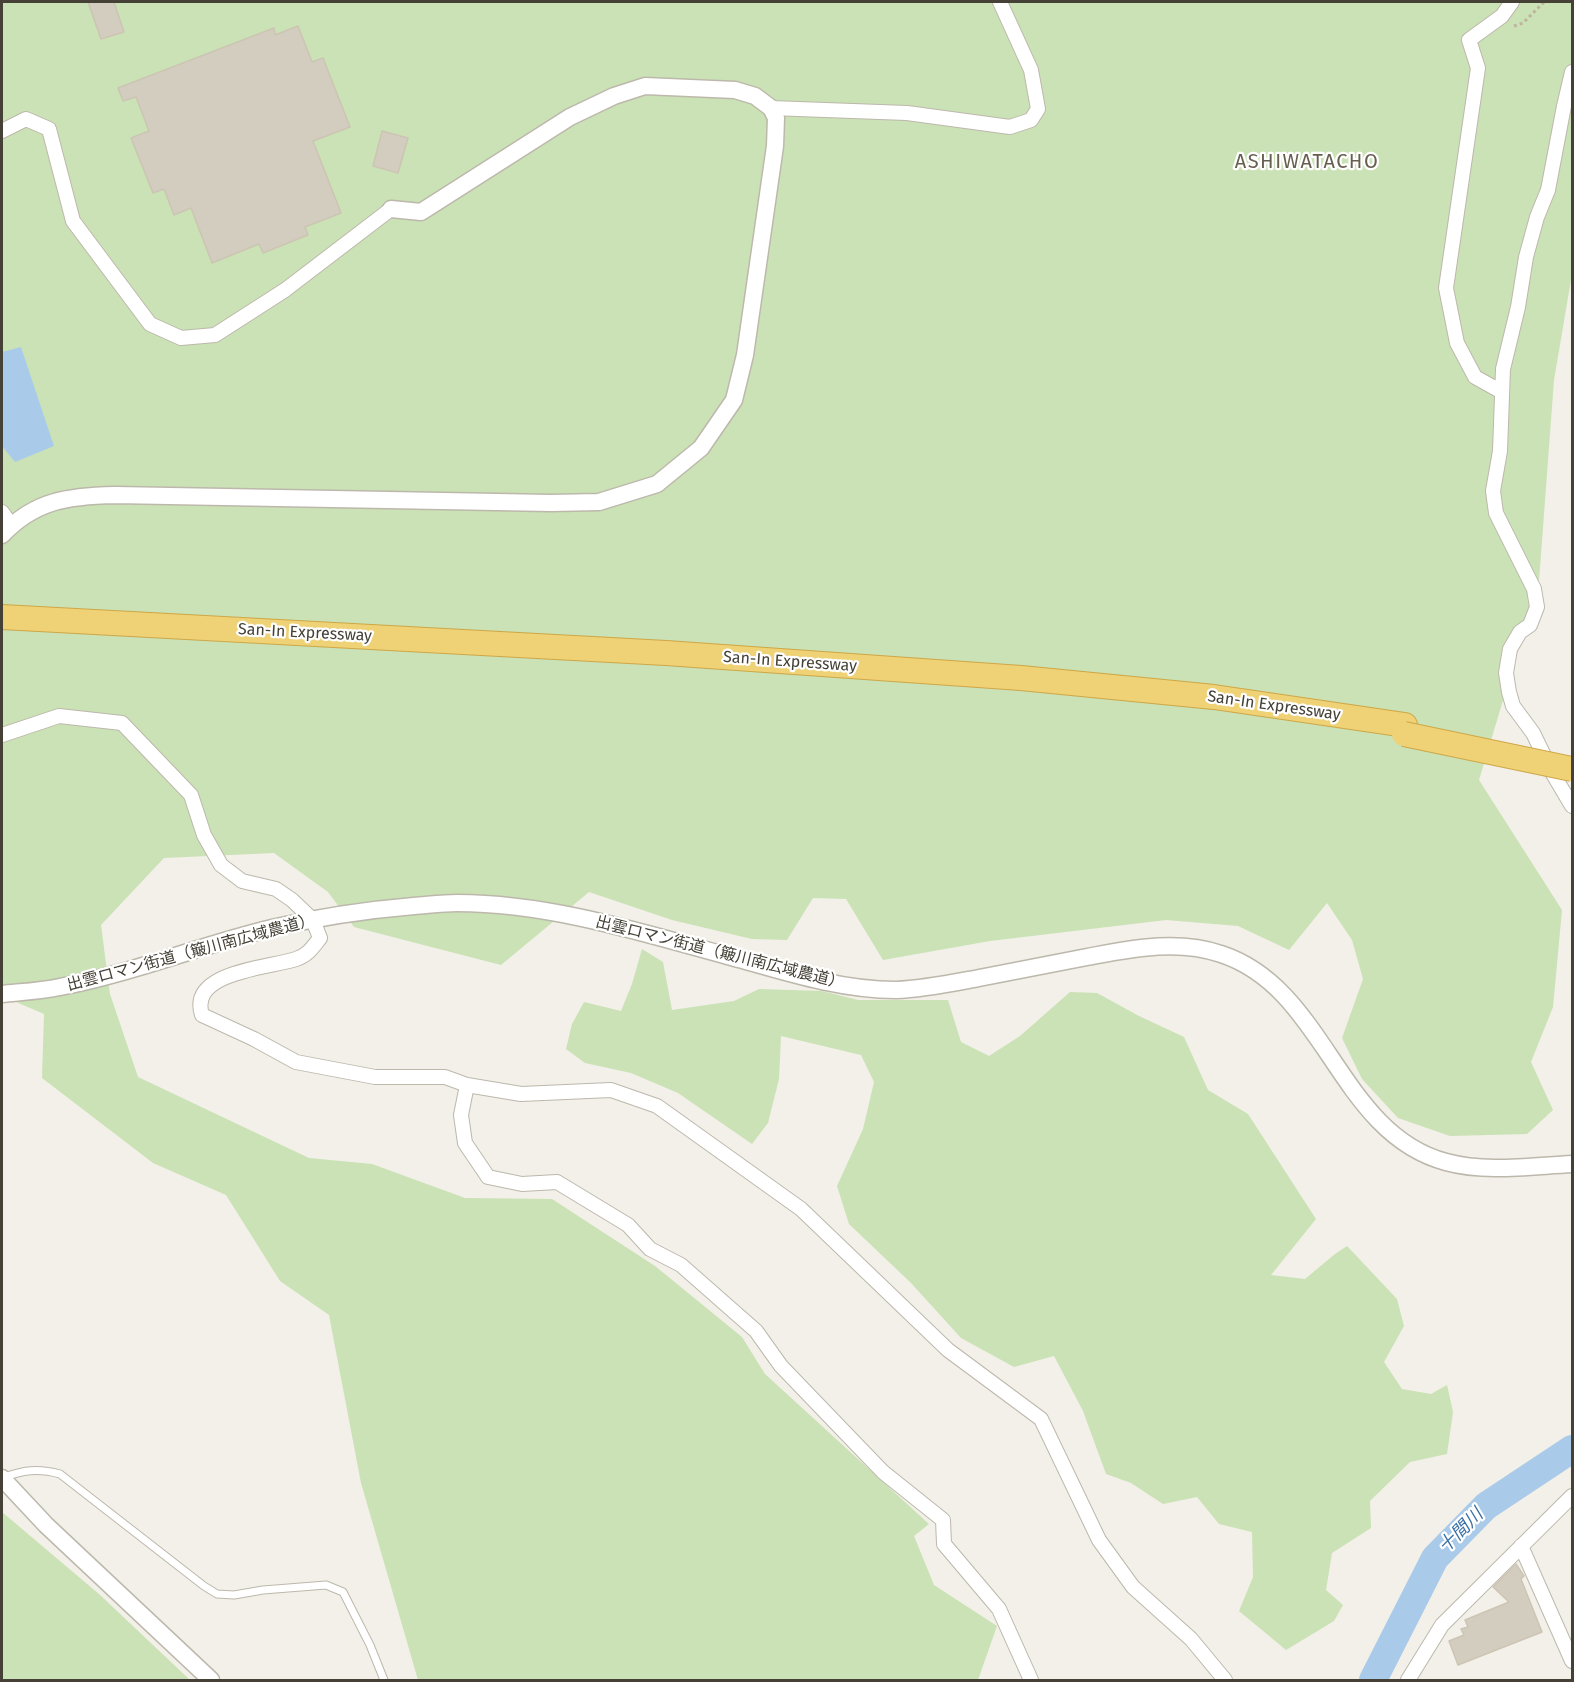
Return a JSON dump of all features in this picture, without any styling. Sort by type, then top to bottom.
[{"type":"highway","name":"San-In Expressway","points":[[2,617],[666,653],[1021,678],[1214,697],[1305,709],[1572,770]]},
{"type":"highway","name":"San-In Expressway","points":[[2,628],[654,663],[1003,688],[1212,708],[1404,730],[1572,760]]},
{"type":"street","points":[[771,108],[907,113],[1010,127],[1031,120],[1038,109],[1031,70],[1000,2]]},
{"type":"street","points":[[1502,392],[1475,377],[1457,343],[1446,288],[1479,68],[1469,40],[1502,16],[1512,2]]},
{"type":"street","points":[[1572,72],[1548,190],[1537,217],[1527,256],[1503,369],[1500,451],[1493,491],[1496,513],[1534,589],[1536,607],[1530,625],[1520,632],[1510,649],[1506,673],[1509,692],[1513,706],[1533,733],[1572,806]]},
{"type":"street","points":[[2,131],[26,119],[49,129],[73,221],[150,324],[181,338],[215,335],[285,290],[391,209],[421,212],[570,117],[614,96],[645,86],[735,90],[755,96],[771,108],[776,118],[775,146],[746,356],[734,400],[701,448],[657,484],[599,502],[74,496],[39,507],[5,524]]},
{"type":"street","points":[[2,735],[59,716],[122,723],[191,795],[204,836],[220,865],[242,881],[276,889],[292,900],[313,920],[320,938],[310,951],[296,959],[244,970],[219,981],[202,993],[198,1004],[202,1014],[296,1062],[375,1077],[445,1077],[467,1085],[521,1094],[611,1090],[657,1106],[801,1209],[948,1350],[1041,1419],[1099,1540],[1132,1587],[1191,1639],[1224,1680]]},
{"type":"street","name":"出雲ロマン街道（簸川南広域農道）","points":[[2,994],[56,988],[116,974],[270,929],[357,911],[456,903],[552,912],[603,923],[798,975],[858,988],[896,990],[930,987],[1128,949],[1173,945],[1221,954],[1247,966],[1270,982],[1289,1002],[1360,1100],[1393,1136],[1420,1152],[1445,1162],[1474,1167],[1504,1168],[1572,1164]]},
{"type":"street","points":[[467,1085],[461,1115],[465,1143],[488,1177],[522,1184],[557,1182],[628,1225],[650,1249],[681,1265],[756,1331],[781,1366],[883,1472],[943,1520],[944,1544],[999,1609],[1031,1680]]},
{"type":"street","points":[[2,1478],[46,1525],[211,1680]]},
{"type":"street","points":[[1408,1680],[1442,1625],[1572,1496]]},
{"type":"street","points":[[1521,1546],[1572,1660]]},
{"type":"lane","points":[[2,1478],[22,1470],[33,1469],[60,1474],[217,1594],[234,1595],[263,1590],[326,1585],[343,1592],[384,1680]]},
{"type":"green space","points":[[2,2],[1572,2],[1572,274],[1554,380],[1539,581],[1479,780],[1562,910],[1553,1007],[1531,1062],[1553,1110],[1527,1134],[1450,1136],[1398,1118],[1362,1079],[1342,1038],[1363,979],[1352,940],[1327,903],[1289,950],[1238,926],[1166,920],[990,941],[883,960],[846,899],[813,898],[787,940],[752,939],[672,920],[589,892],[501,965],[354,927],[328,892],[274,853],[164,858],[101,925],[110,994],[138,1077],[309,1158],[372,1164],[465,1198],[552,1199],[655,1266],[742,1337],[765,1374],[929,1524],[914,1536],[934,1585],[997,1626],[978,1680],[418,1680],[361,1483],[329,1315],[280,1281],[226,1195],[153,1163],[42,1078],[44,1014],[2,996]]},
{"type":"green space","points":[[642,949],[663,962],[672,1010],[734,1001],[759,989],[822,991],[858,1000],[948,1000],[961,1042],[989,1056],[1020,1036],[1070,992],[1097,993],[1184,1037],[1208,1090],[1248,1114],[1316,1219],[1271,1275],[1305,1279],[1347,1246],[1397,1299],[1404,1326],[1384,1362],[1402,1389],[1431,1394],[1447,1385],[1453,1412],[1447,1454],[1410,1462],[1370,1501],[1371,1528],[1332,1553],[1326,1590],[1343,1605],[1334,1621],[1286,1650],[1239,1611],[1253,1577],[1252,1532],[1219,1524],[1197,1497],[1163,1504],[1131,1483],[1106,1474],[1083,1411],[1054,1356],[1014,1367],[961,1338],[911,1283],[849,1224],[837,1186],[863,1129],[874,1082],[861,1055],[781,1036],[779,1079],[768,1123],[752,1144],[678,1093],[631,1073],[585,1063],[566,1049],[572,1024],[584,1002],[621,1011]]},
{"type":"green space","points":[[2,1512],[99,1594],[190,1680],[2,1680]]},
{"type":"water","points":[[21,347],[54,446],[15,462],[2,446],[2,352]]},
{"type":"building","points":[[88,2],[114,2],[124,32],[101,39]]},
{"type":"building","points":[[298,26],[312,62],[323,58],[350,127],[313,141],[341,213],[305,227],[308,235],[263,253],[259,244],[212,263],[191,208],[174,215],[164,189],[153,193],[131,138],[149,131],[136,97],[123,101],[118,88],[274,28],[275,35]]},
{"type":"building","points":[[382,131],[408,138],[398,173],[373,166]]},
{"type":"building","points":[[1516,1564],[1524,1576],[1521,1579],[1542,1632],[1458,1665],[1449,1641],[1464,1635],[1461,1629],[1468,1627],[1465,1620],[1509,1602],[1493,1587]]},
{"type":"waterway","name":"十間川","points":[[1373,1680],[1435,1558],[1486,1506],[1572,1449]]},
{"type":"district","name":"ASHIWATACHO","points":[[1307,162]]}]
